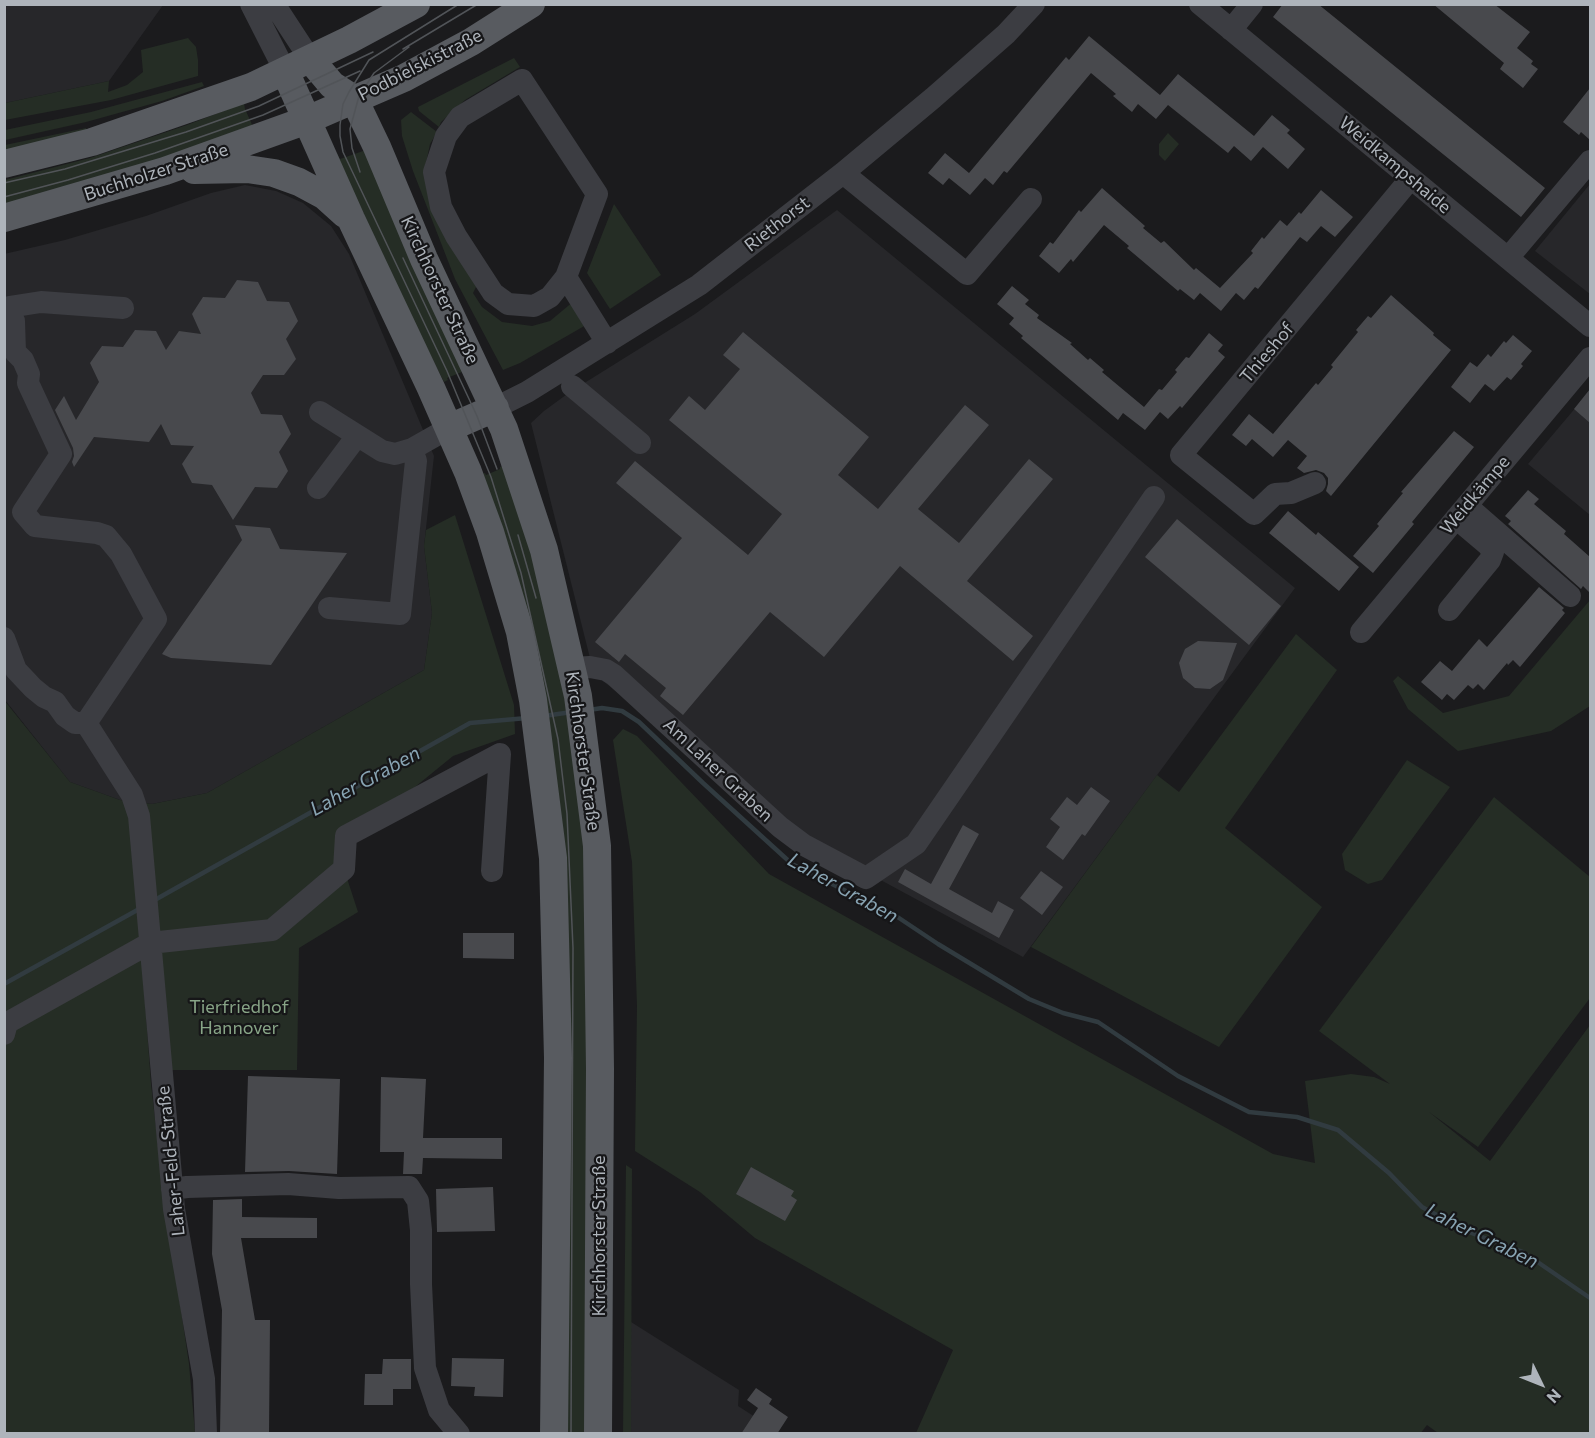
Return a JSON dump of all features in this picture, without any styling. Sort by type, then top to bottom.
[{"type":"main road","points":[[4,164],[92,142],[251,87],[285,72],[416,4]]},
{"type":"main road","name":"Podbielskistraße","points":[[307,120],[404,78],[471,42],[531,4]]},
{"type":"main road","name":"Kirchhorster Straße","points":[[310,59],[332,85],[354,99],[377,147],[424,259],[495,408],[517,463],[544,549],[578,696],[597,846],[600,1069],[598,1434]]},
{"type":"main road","points":[[285,72],[468,471],[490,532],[520,632],[539,739],[554,858],[558,1058],[554,1434]]},
{"type":"main road","name":"Buchholzer Straße","points":[[4,218],[165,171],[307,120]]},
{"type":"main road","points":[[165,171],[247,169],[274,173],[299,182],[325,196],[351,219]]},
{"type":"main road","points":[[449,428],[495,408]]},
{"type":"street","points":[[251,4],[285,72]]},
{"type":"street","points":[[274,4],[310,59]]},
{"type":"street","name":"Riethorst","points":[[495,408],[528,392],[607,343],[694,278],[843,173],[982,56],[1034,4]]},
{"type":"street","name":"Weidkampshaide","points":[[1200,4],[1590,326]]},
{"type":"street","points":[[1231,30],[1252,4]]},
{"type":"street","points":[[522,80],[597,194],[566,277],[550,297],[534,306],[508,304],[493,293],[456,236],[441,207],[434,172],[446,136],[460,117],[522,80]]},
{"type":"street","points":[[1508,258],[1590,161]]},
{"type":"street","points":[[843,173],[967,274],[1031,199]]},
{"type":"street","name":"Thieshof","points":[[1315,483],[1291,493],[1275,494],[1254,514],[1181,455],[1411,178]]},
{"type":"street","points":[[566,277],[607,343]]},
{"type":"street","points":[[4,638],[16,670],[33,688],[55,702],[65,716],[75,723],[86,723],[156,619],[121,554],[106,536],[35,526],[23,512],[61,454],[28,383],[29,374],[26,367],[15,352],[14,321],[4,314],[9,307],[41,302],[123,309]]},
{"type":"street","name":"Weidkämpe","points":[[1361,632],[1590,358]]},
{"type":"street","points":[[572,386],[640,443]]},
{"type":"street","points":[[320,412],[382,451],[395,454],[412,449],[449,428]]},
{"type":"street","points":[[318,488],[357,436]]},
{"type":"street","points":[[329,608],[400,614],[416,461],[412,449]]},
{"type":"street","name":"Am Laher Graben","points":[[572,668],[590,667],[606,670],[614,675],[780,827],[804,845],[866,878],[916,843],[1154,497]]},
{"type":"street","points":[[1461,512],[1570,596]]},
{"type":"street","points":[[1449,610],[1490,560],[1493,552],[1461,512]]},
{"type":"street","name":"Laher-Feld-Straße","points":[[86,723],[134,802],[139,816],[172,1189],[204,1379],[206,1434]]},
{"type":"street","points":[[4,1034],[7,1023],[150,943],[272,930],[344,869],[346,836],[500,754],[492,871]]},
{"type":"street","points":[[172,1189],[288,1184],[339,1188],[409,1187],[418,1201],[421,1230],[425,1368],[440,1410],[459,1434]]},
{"type":"shaded area","points":[[4,5],[163,5],[109,81],[5,103]]},
{"type":"shaded area","points":[[1590,184],[1590,294],[1535,251]]},
{"type":"shaded area","points":[[245,185],[276,191],[303,203],[331,226],[349,254],[434,456],[424,546],[432,613],[424,670],[207,793],[152,804],[120,800],[70,782],[5,700],[4,254],[65,240],[146,216],[211,193]]},
{"type":"shaded area","points":[[837,210],[1295,588],[1023,957],[803,838],[594,674],[531,423],[570,392],[695,314]]},
{"type":"shaded area","points":[[1590,393],[1590,515],[1528,464]]},
{"type":"shaded area","points":[[631,1322],[739,1390],[738,1406],[780,1433],[631,1434]]},
{"type":"green space","points":[[188,38],[196,47],[198,76],[111,100],[5,120],[5,103],[109,81],[108,92],[127,85],[143,72],[141,50]]},
{"type":"green space","points":[[514,58],[520,67],[465,100],[441,122],[439,127],[419,111],[418,107]]},
{"type":"green space","points":[[202,82],[204,86],[162,101],[86,122],[5,140],[5,130],[91,112]]},
{"type":"green space","points":[[244,103],[254,129],[5,208],[5,180],[90,158]]},
{"type":"green space","points":[[411,112],[437,132],[430,144],[425,168],[478,283],[473,293],[482,307],[502,322],[532,326],[550,321],[574,301],[586,325],[520,363],[503,370],[455,279],[413,171],[402,136],[401,120]]},
{"type":"green space","points":[[86,128],[87,131],[5,154],[5,145]]},
{"type":"green space","points":[[1168,133],[1179,144],[1165,161],[1159,155],[1159,144]]},
{"type":"green space","points":[[366,150],[462,372],[447,378],[448,380],[444,382],[329,154],[337,153],[340,159]]},
{"type":"green space","points":[[614,204],[661,275],[610,309],[587,273]]},
{"type":"green space","points":[[505,465],[552,615],[587,830],[590,1433],[563,1433],[562,885],[480,475],[485,473],[486,475]]},
{"type":"green space","name":"Tierfriedhof Hannover","points":[[455,515],[514,705],[515,734],[453,756],[372,822],[346,836],[344,869],[358,912],[299,948],[297,1070],[169,1070],[143,974],[151,1084],[162,1181],[189,1364],[195,1433],[5,1433],[4,700],[70,782],[120,800],[152,804],[207,793],[424,670],[432,613],[424,546],[426,530]]},
{"type":"green space","points":[[1590,600],[1590,706],[1551,731],[1458,751],[1408,709],[1393,681],[1398,676],[1443,713],[1509,696]]},
{"type":"green space","points":[[1296,634],[1337,670],[1225,828],[1322,907],[1219,1047],[1031,947],[1157,775],[1179,792]]},
{"type":"green space","points":[[623,729],[637,736],[769,874],[1273,1154],[1315,1163],[1305,1081],[1351,1074],[1374,1077],[1390,1084],[1319,1031],[1494,797],[1590,877],[1590,998],[1478,1147],[1429,1112],[1490,1161],[1590,1025],[1590,1433],[1438,1433],[1427,1425],[1420,1434],[916,1433],[953,1350],[755,1238],[700,1192],[635,1151],[637,1006],[632,862],[613,740]]},
{"type":"green space","points":[[1407,760],[1450,787],[1382,880],[1368,884],[1345,870],[1342,854]]},
{"type":"green space","points":[[626,1165],[632,1169],[631,1434],[623,1433]]},
{"type":"building","points":[[1283,4],[1318,4],[1545,188],[1521,217],[1273,17]]},
{"type":"building","points":[[1433,4],[1494,4],[1530,32],[1517,48],[1533,61],[1531,64],[1538,69],[1523,88],[1500,69],[1504,63]]},
{"type":"building","points":[[1089,36],[1160,95],[1178,74],[1254,136],[1272,115],[1290,130],[1287,133],[1305,149],[1288,169],[1263,147],[1251,161],[1234,146],[1228,153],[1168,105],[1156,119],[1138,104],[1132,112],[1113,96],[1116,94],[1091,73],[1007,173],[1004,171],[993,185],[985,178],[970,195],[949,178],[943,185],[928,173],[945,153],[969,173],[1066,57],[1069,60]]},
{"type":"building","points":[[1590,88],[1590,140],[1581,132],[1579,135],[1563,122]]},
{"type":"building","points":[[1102,188],[1145,226],[1143,228],[1161,243],[1164,241],[1194,270],[1196,268],[1220,288],[1253,253],[1251,251],[1262,237],[1264,239],[1280,220],[1287,226],[1299,212],[1301,214],[1321,190],[1353,217],[1335,237],[1321,226],[1307,242],[1300,237],[1258,289],[1255,287],[1244,300],[1236,293],[1221,311],[1200,293],[1194,300],[1180,289],[1178,291],[1127,248],[1129,246],[1104,225],[1073,262],[1071,259],[1059,273],[1039,256],[1050,242],[1053,244],[1079,210],[1081,212]]},
{"type":"building","points":[[237,280],[258,282],[267,301],[289,302],[298,321],[286,339],[296,359],[284,375],[263,375],[251,393],[261,414],[282,415],[291,434],[279,452],[288,471],[277,488],[255,487],[233,520],[212,485],[192,483],[182,464],[194,446],[171,445],[161,424],[149,442],[94,437],[74,467],[73,448],[55,410],[64,396],[76,420],[99,382],[90,363],[102,346],[123,347],[135,330],[156,331],[166,350],[179,331],[201,334],[192,314],[203,297],[225,298]]},
{"type":"building","points":[[1012,286],[1029,300],[1025,304],[1039,315],[1037,318],[1072,343],[1070,344],[1088,360],[1090,358],[1104,370],[1102,372],[1144,407],[1159,389],[1162,390],[1177,372],[1175,370],[1186,357],[1189,358],[1209,333],[1223,345],[1218,351],[1225,357],[1182,408],[1180,406],[1168,419],[1160,412],[1145,430],[1123,413],[1118,420],[1021,338],[1023,336],[1009,324],[1014,318],[997,304]]},
{"type":"building","points":[[1391,295],[1451,350],[1331,496],[1326,491],[1328,478],[1324,473],[1316,470],[1304,473],[1297,468],[1307,456],[1288,440],[1273,457],[1252,439],[1246,446],[1232,435],[1249,414],[1273,434],[1316,383],[1318,385],[1333,367],[1331,365],[1358,332],[1356,330],[1368,316],[1371,318]]},
{"type":"building","points":[[743,332],[869,437],[838,475],[878,509],[965,405],[989,425],[918,509],[959,543],[1029,459],[1053,479],[967,581],[1033,636],[1013,661],[900,566],[824,657],[770,612],[683,715],[660,696],[666,688],[625,654],[619,662],[595,642],[682,538],[616,483],[635,461],[748,555],[782,514],[669,420],[689,396],[705,410],[740,369],[723,355]]},
{"type":"building","points":[[1513,335],[1532,351],[1511,380],[1507,377],[1494,391],[1485,384],[1470,403],[1451,387],[1470,362],[1477,367],[1488,354],[1491,357],[1504,341],[1506,343]]},
{"type":"building","points":[[1590,389],[1590,423],[1574,409]]},
{"type":"building","points":[[1454,431],[1474,447],[1373,573],[1353,556],[1379,526],[1377,524],[1403,493],[1401,492]]},
{"type":"building","points":[[1528,490],[1539,499],[1534,504],[1566,531],[1564,534],[1590,557],[1590,593],[1583,586],[1581,589],[1508,524],[1511,521],[1505,516]]},
{"type":"building","points":[[1288,511],[1316,535],[1318,532],[1359,567],[1339,591],[1269,533]]},
{"type":"building","points":[[1177,519],[1281,606],[1249,645],[1145,557]]},
{"type":"building","points":[[235,525],[270,528],[280,549],[347,553],[271,665],[171,658],[162,654],[242,540]]},
{"type":"building","points":[[1539,587],[1564,608],[1562,610],[1565,613],[1520,667],[1513,660],[1508,665],[1507,663],[1484,690],[1478,684],[1473,689],[1468,685],[1454,700],[1447,694],[1442,700],[1421,682],[1440,661],[1452,671],[1479,639],[1487,647]]},
{"type":"building","points":[[1198,641],[1237,643],[1223,680],[1210,689],[1195,688],[1183,678],[1179,663],[1185,649]]},
{"type":"building","points":[[1091,787],[1110,801],[1085,836],[1082,834],[1063,860],[1046,847],[1060,827],[1050,819],[1067,797],[1077,805]]},
{"type":"building","points":[[963,825],[979,834],[949,889],[992,913],[998,901],[1014,910],[999,938],[898,882],[905,869],[931,884]]},
{"type":"building","points":[[1041,871],[1063,887],[1042,915],[1020,898]]},
{"type":"building","points":[[463,933],[514,933],[514,959],[463,958]]},
{"type":"building","points":[[248,1076],[340,1079],[337,1174],[289,1171],[245,1172]]},
{"type":"building","points":[[381,1077],[426,1079],[423,1138],[502,1138],[502,1159],[423,1158],[422,1174],[403,1174],[404,1152],[380,1152]]},
{"type":"building","points":[[751,1167],[794,1191],[791,1196],[797,1200],[785,1221],[736,1194]]},
{"type":"building","points":[[493,1187],[495,1231],[437,1232],[436,1189]]},
{"type":"building","points":[[242,1199],[242,1217],[317,1218],[317,1238],[241,1238],[255,1320],[270,1320],[269,1434],[220,1434],[222,1310],[212,1254],[213,1200]]},
{"type":"building","points":[[452,1358],[504,1359],[503,1397],[474,1396],[475,1387],[451,1386]]},
{"type":"building","points":[[383,1359],[411,1359],[411,1389],[393,1389],[393,1405],[364,1405],[365,1374],[382,1374]]},
{"type":"building","points":[[756,1388],[772,1399],[769,1404],[788,1417],[777,1434],[741,1434],[758,1408],[747,1400]]},
{"type":"waterway","name":"Laher Graben","points":[[589,710],[602,708],[622,711],[639,722],[792,864],[896,916],[1029,999],[1063,1013],[1098,1022],[1178,1076],[1249,1112],[1297,1117],[1338,1130],[1389,1173],[1422,1207],[1466,1231],[1523,1252],[1590,1298]]},
{"type":"waterway","name":"Laher Graben","points":[[544,716],[572,712]]},
{"type":"waterway","name":"Laher Graben","points":[[153,901],[470,723],[527,718]]},
{"type":"waterway","name":"Laher Graben","points":[[4,984],[141,908]]},
{"type":"tram line","points":[[459,4],[369,60],[343,104],[340,136],[343,152],[447,371],[491,477],[521,573],[558,739],[567,814],[573,948],[571,1434]]},
{"type":"tram line","points":[[403,49],[478,4]]},
{"type":"tram line","points":[[360,172],[352,148],[350,129],[359,96],[374,73],[409,47]]},
{"type":"tram line","points":[[4,183],[65,169],[186,132],[259,106],[373,52]]},
{"type":"tram line","points":[[4,197],[155,153],[263,115],[360,71]]},
{"type":"tram line","points":[[403,258],[477,416],[497,469]]},
{"type":"tram line","points":[[518,535],[536,598]]}]
